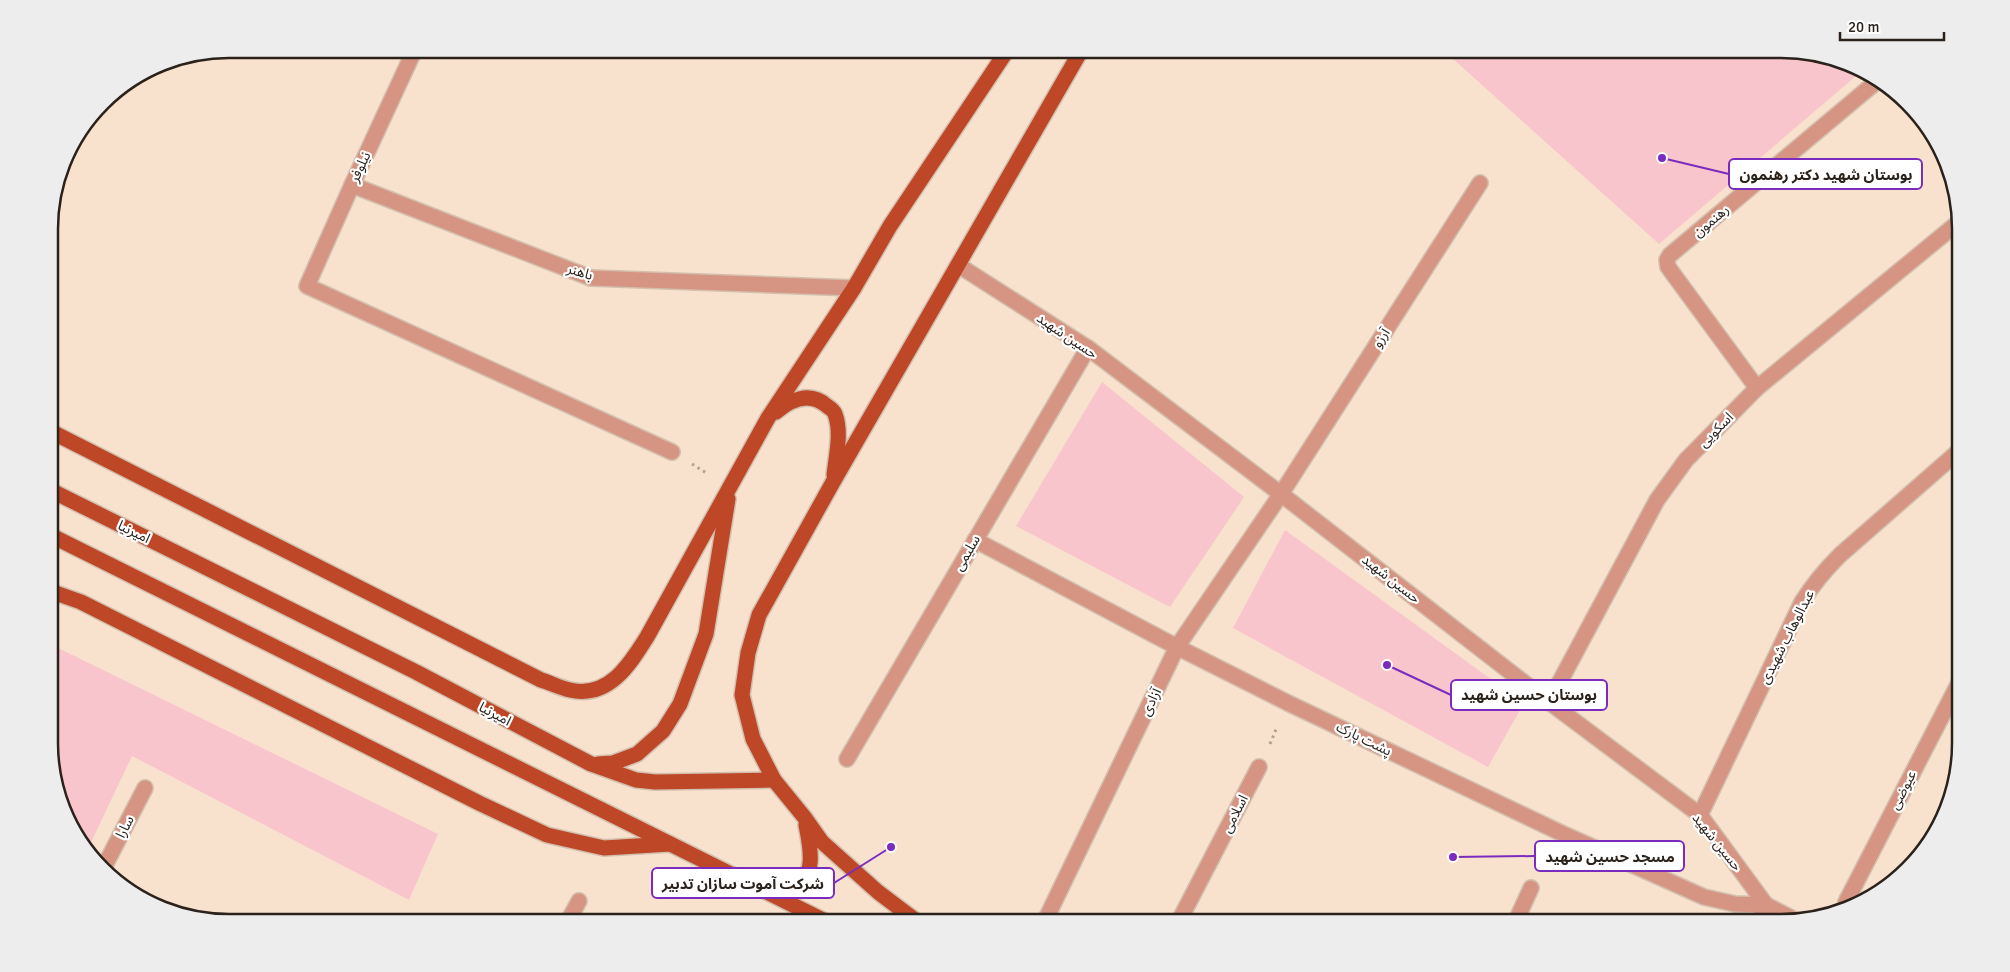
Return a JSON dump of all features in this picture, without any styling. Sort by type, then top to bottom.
[{"type":"main road","points":[[58,435],[541,680],[572,691],[600,690],[626,670],[647,637],[768,418],[854,288],[890,226],[1002,58]]},
{"type":"main road","points":[[907,914],[878,892],[822,842],[774,780],[752,739],[742,695],[748,653],[759,615],[833,482],[1077,58]]},
{"type":"main road","points":[[768,418],[787,402],[807,397],[821,400],[835,412],[838,436],[833,482]]},
{"type":"main road","points":[[591,764],[613,763],[637,754],[663,732],[680,704],[706,634],[730,488]]},
{"type":"main road","name":"امیرنیا","points":[[58,494],[416,672],[591,764],[636,780],[655,782],[774,780]]},
{"type":"main road","points":[[58,540],[810,914]]},
{"type":"main road","points":[[58,594],[81,602],[479,803],[547,835],[604,848],[672,844]]},
{"type":"main road","points":[[752,886],[793,888],[804,879],[810,865],[811,856],[805,818]]},
{"type":"street","name":"نیلوفر","points":[[411,58],[307,286],[672,452]]},
{"type":"street","name":"رهنمون","points":[[1758,388],[1668,267],[1667,260],[1670,255],[1873,84]]},
{"type":"street","name":"آرزو","points":[[1281,494],[1480,183]]},
{"type":"street","name":"باهنر","points":[[352,185],[591,278],[854,288]]},
{"type":"street","name":"اسکویی","points":[[1549,702],[1657,500],[1686,460],[1758,388],[1952,228]]},
{"type":"street","name":"حسین شهید","points":[[958,265],[1088,348],[1700,816],[1766,906],[1783,914]]},
{"type":"street","name":"سلیمی","points":[[847,759],[1088,348]]},
{"type":"street","name":"عبدالوهاب شهیدی","points":[[1700,816],[1811,587],[1840,555],[1952,457]]},
{"type":"street","name":"آزادی","points":[[1048,914],[1177,647],[1281,494]]},
{"type":"street","name":"پشت پارک","points":[[975,540],[1177,647],[1288,703],[1559,832],[1704,897],[1736,904],[1766,906]]},
{"type":"street","name":"عیوضی","points":[[1846,901],[1952,696]]},
{"type":"street","name":"اسلامی","points":[[1183,914],[1259,767]]},
{"type":"street","name":"سارا","points":[[106,862],[145,788]]},
{"type":"street","points":[[1519,914],[1531,888]]},
{"type":"street","points":[[572,914],[579,901]]},
{"type":"street","points":[[1762,914],[1766,906]]},
{"type":"path","points":[[672,452],[730,488]]},
{"type":"path","points":[[1259,767],[1288,703]]},
{"type":"shaded area","points":[[1452,58],[1781,58],[1815,61],[1857,75],[1659,244]]},
{"type":"shaded area","points":[[1102,382],[1244,497],[1170,607],[1016,526]]},
{"type":"shaded area","points":[[1285,530],[1524,703],[1488,767],[1233,628]]},
{"type":"shaded area","points":[[58,648],[438,834],[409,900],[132,756],[90,844],[80,829],[71,809],[63,787],[59,765]]},
{"type":"place","name":"بوستان شهید دکتر رهنمون","points":[[1662,158]]},
{"type":"place","name":"بوستان حسین شهید","points":[[1387,665]]},
{"type":"place","name":"شرکت آموت سازان تدبیر","points":[[891,847]]},
{"type":"place","name":"مسجد حسین شهید","points":[[1453,857]]}]
